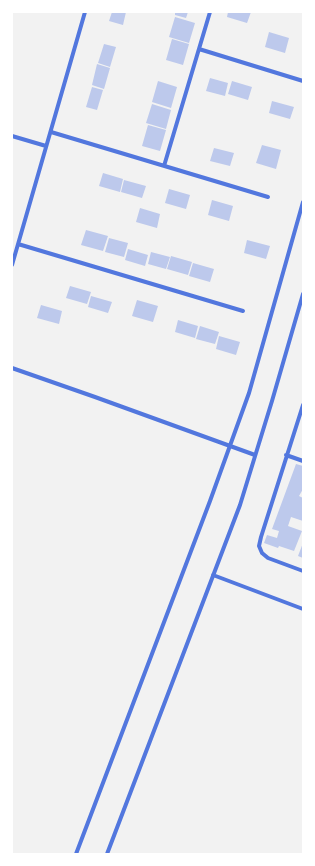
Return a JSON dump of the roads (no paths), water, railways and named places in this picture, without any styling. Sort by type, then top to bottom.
[{"type":"street","points":[[12,265],[85,12]]},
{"type":"street","points":[[164,166],[210,12]]},
{"type":"street","points":[[199,49],[303,81]]},
{"type":"street","points":[[51,132],[268,197]]},
{"type":"street","points":[[12,136],[46,146]]},
{"type":"street","points":[[76,854],[208,508],[249,394],[303,202]]},
{"type":"street","points":[[18,244],[243,311]]},
{"type":"street","points":[[107,854],[240,505],[303,294]]},
{"type":"street","points":[[12,368],[256,455]]},
{"type":"street","points":[[303,405],[286,455],[259,546],[262,553],[268,558],[303,571]]},
{"type":"street","points":[[286,455],[303,461]]},
{"type":"street","points":[[213,575],[303,609]]}]
